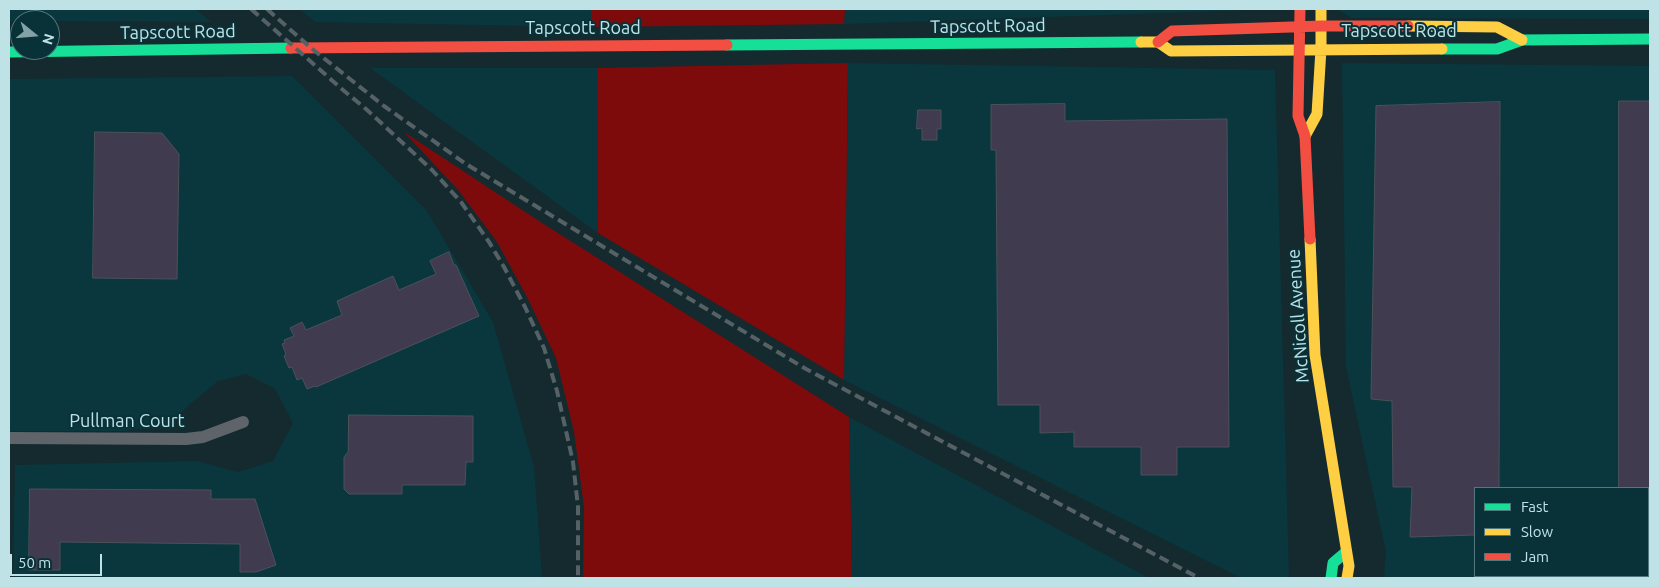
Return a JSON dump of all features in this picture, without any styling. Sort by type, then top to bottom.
[{"type":"street","name":"McNicoll Avenue","points":[[1300,9],[1298,116],[1305,136],[1315,356],[1349,566],[1347,578]]},
{"type":"street","points":[[1305,136],[1317,114],[1321,49],[1321,9]]},
{"type":"street","name":"Tapscott Road","points":[[1158,42],[1172,31],[1301,26],[1497,27],[1522,40]]},
{"type":"street","name":"Tapscott Road","points":[[9,52],[295,48],[1158,42],[1171,50],[1497,49],[1522,40],[1650,40]]},
{"type":"street","name":"Pullman Court","points":[[9,438],[186,439],[202,437],[243,422]]},
{"type":"street","points":[[1331,578],[1334,563],[1346,552]]},
{"type":"shaded area","points":[[9,9],[196,9],[211,22],[60,21],[60,10],[10,10],[9,21]]},
{"type":"shaded area","points":[[300,9],[591,9],[591,27],[315,22]]},
{"type":"shaded area","points":[[591,9],[845,9],[844,24],[591,27]]},
{"type":"shaded area","points":[[845,9],[1279,9],[844,24]]},
{"type":"shaded area","points":[[1337,9],[1650,9],[1650,19],[1351,18]]},
{"type":"shaded area","points":[[848,63],[1275,70],[1289,578],[1241,578],[844,380]]},
{"type":"shaded area","points":[[848,63],[844,380],[598,233],[597,68]]},
{"type":"shaded area","points":[[1342,63],[1650,66],[1650,578],[1384,578],[1386,552],[1346,367]]},
{"type":"shaded area","points":[[370,68],[597,68],[598,233]]},
{"type":"shaded area","points":[[292,76],[427,211],[493,322],[534,467],[542,578],[13,578],[15,465],[197,461],[238,472],[273,461],[293,423],[275,389],[246,374],[218,381],[188,406],[169,426],[122,431],[9,431],[9,79]]},
{"type":"shaded area","points":[[404,132],[539,221],[849,417],[852,578],[583,578],[584,507],[574,432],[556,358],[528,299],[497,242],[459,191]]},
{"type":"shaded area","points":[[849,417],[1149,578],[852,578]]},
{"type":"building","points":[[1619,101],[1650,101],[1650,488],[1619,487]]},
{"type":"building","points":[[1500,102],[1499,487],[1474,487],[1474,535],[1410,537],[1412,487],[1393,487],[1392,401],[1371,399],[1376,106]]},
{"type":"building","points":[[1065,104],[1065,121],[1227,119],[1229,447],[1177,447],[1177,475],[1141,475],[1141,447],[1074,447],[1074,432],[1040,433],[1040,405],[998,405],[996,150],[991,150],[991,105]]},
{"type":"building","points":[[918,110],[941,110],[941,129],[937,129],[937,140],[922,140],[922,128],[917,129]]},
{"type":"building","points":[[95,132],[162,133],[179,154],[177,279],[93,278]]},
{"type":"building","points":[[449,252],[479,316],[316,387],[307,389],[302,378],[297,380],[292,367],[289,368],[284,356],[286,354],[282,344],[285,343],[284,340],[294,336],[290,328],[302,322],[306,330],[342,315],[337,301],[393,276],[399,290],[436,274],[430,261]]},
{"type":"building","points":[[349,415],[473,416],[473,462],[466,462],[465,485],[402,485],[402,494],[349,494],[344,489],[344,457],[348,452]]},
{"type":"building","points":[[30,489],[211,490],[211,499],[255,499],[276,565],[256,572],[240,572],[240,544],[60,542],[60,570],[29,570]]},
{"type":"railway","points":[[251,9],[366,109],[432,170],[461,202],[504,267],[544,348],[557,391],[573,462],[578,507],[578,578]]},
{"type":"railway","points":[[267,9],[311,48],[384,106],[466,164],[806,369],[1199,578]]},
{"type":"traffic: fast","points":[[1442,49],[1497,49],[1522,40],[1650,39]]},
{"type":"traffic: fast","points":[[727,45],[1141,42]]},
{"type":"traffic: fast","points":[[9,52],[291,48]]},
{"type":"traffic: fast","points":[[1331,578],[1333,563],[1346,552]]},
{"type":"traffic: slow","points":[[1305,136],[1317,114],[1321,49],[1321,9]]},
{"type":"traffic: slow","points":[[1408,26],[1497,27],[1522,40]]},
{"type":"traffic: slow","points":[[1141,42],[1158,42],[1171,51],[1442,49]]},
{"type":"traffic: slow","points":[[1310,239],[1315,355],[1349,566],[1347,578]]},
{"type":"traffic: jam","points":[[1300,9],[1298,116],[1305,136],[1310,239]]},
{"type":"traffic: jam","points":[[1158,42],[1172,31],[1321,26],[1408,26]]},
{"type":"traffic: jam","points":[[291,48],[727,45]]}]
